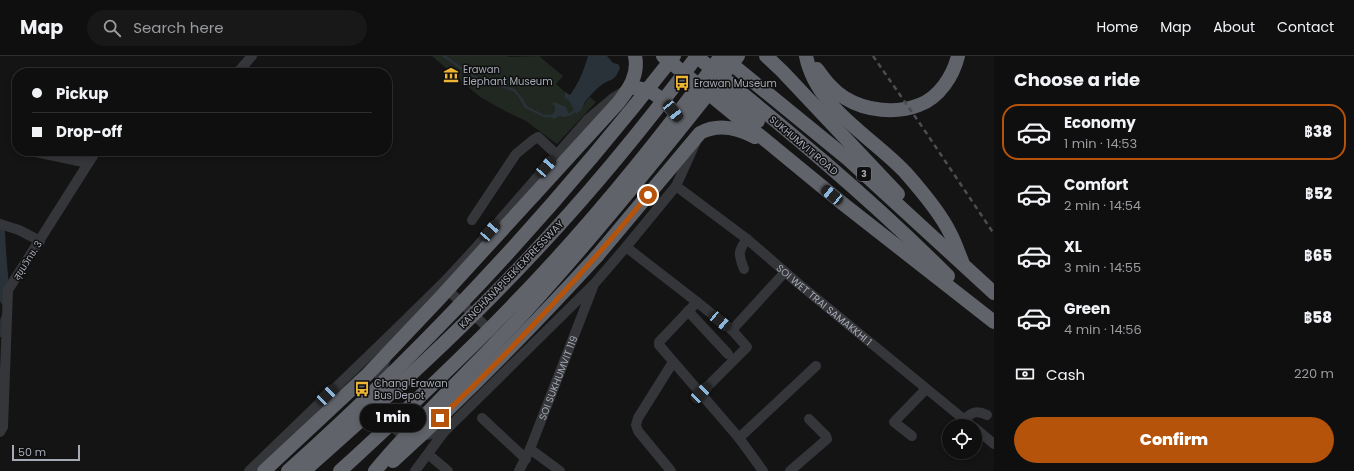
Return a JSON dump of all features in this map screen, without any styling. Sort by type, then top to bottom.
[{"type":"highway","points":[[264,471],[368,374],[439,299],[618,103],[629,88],[636,70],[635,56]]},
{"type":"highway","points":[[663,56],[842,203],[994,322]]},
{"type":"highway","points":[[288,471],[416,350],[490,273],[596,152],[676,56],[694,59],[735,102],[854,202],[893,242]]},
{"type":"highway","name":"SUKHUMVIT ROAD","points":[[721,56],[848,159],[994,293]]},
{"type":"highway","name":"KANCHANAPISEK EXPRESSWAY","points":[[340,471],[448,370],[513,305],[628,176],[690,98],[721,56]]},
{"type":"highway","points":[[375,471],[412,428],[523,314],[585,244],[626,197],[738,56]]},
{"type":"highway","points":[[766,56],[782,71],[906,203],[946,249]]},
{"type":"highway","points":[[806,56],[808,67],[821,91],[845,118],[904,172],[928,201],[950,232],[964,266]]},
{"type":"highway","points":[[811,56],[816,68],[826,81],[833,89],[845,98],[874,109],[890,111],[920,105],[930,99],[947,83],[954,70],[958,56]]},
{"type":"highway","name":"SUKHUMVIT ROAD","points":[[694,59],[799,139],[935,263],[994,322]]},
{"type":"highway","name":"KANCHANAPISEK EXPRESSWAY","points":[[304,471],[429,357],[495,293],[555,230],[612,164],[673,88],[694,59]]},
{"type":"highway","points":[[496,336],[564,262],[679,125],[680,120],[665,102],[654,94],[641,89],[629,88]]},
{"type":"highway","points":[[382,471],[475,385],[527,332],[597,256],[700,133],[714,128],[730,128],[750,134],[773,146]]},
{"type":"street","points":[[241,68],[252,56]]},
{"type":"street","points":[[249,471],[446,280],[588,119],[613,98],[629,88]]},
{"type":"street","points":[[415,471],[444,432],[595,283],[626,247],[676,186],[700,133]]},
{"type":"street","points":[[472,220],[516,154],[533,140],[538,137],[556,155]]},
{"type":"street","points":[[55,156],[88,163]]},
{"type":"street","name":"สุขุมวิทซ. 3","points":[[1,431],[3,427],[3,320],[8,288],[40,241],[93,156]]},
{"type":"street","name":"SOI WET TRAI SAMAKKHI 1","points":[[676,186],[747,238],[785,272],[964,419]]},
{"type":"street","points":[[0,224],[19,230],[40,241]]},
{"type":"street","points":[[744,268],[740,259],[740,250],[747,238]]},
{"type":"street","points":[[626,247],[732,330],[747,347],[701,393]]},
{"type":"street","points":[[732,330],[785,272]]},
{"type":"street","points":[[446,280],[447,288],[451,293],[518,359]]},
{"type":"street","name":"SOI SUKHUMVIT 119","points":[[519,471],[526,459],[595,283]]},
{"type":"street","points":[[697,302],[659,342],[660,346],[739,438],[763,471]]},
{"type":"street","points":[[688,311],[728,354]]},
{"type":"street","points":[[395,330],[380,377],[380,396],[386,415],[392,426],[406,435],[418,436],[444,432]]},
{"type":"street","points":[[671,471],[638,431],[636,425],[638,418],[673,362]]},
{"type":"street","points":[[739,438],[816,366]]},
{"type":"street","points":[[912,436],[894,422],[926,389]]},
{"type":"street","points":[[964,419],[973,413],[980,412],[987,415]]},
{"type":"street","points":[[482,418],[526,459]]},
{"type":"street","points":[[790,471],[827,439],[826,436],[809,419]]},
{"type":"street","points":[[982,434],[994,444]]},
{"type":"street","points":[[530,449],[560,471]]},
{"type":"street","points":[[428,454],[448,471]]},
{"type":"shaded area","points":[[432,56],[539,56],[563,76],[556,84],[565,92],[564,97],[569,101],[576,114],[590,97],[596,102],[557,144],[526,121],[480,97]]},
{"type":"shaded area","points":[[588,56],[607,56],[613,63],[618,64],[620,68],[612,80],[596,89],[585,102],[581,110],[576,114],[569,101],[564,97],[565,92],[570,95],[576,86]]},
{"type":"shaded area","points":[[554,102],[566,107],[569,115],[566,117],[559,116],[554,119],[550,116],[555,112],[555,106],[552,104]]},
{"type":"waterway","points":[[444,56],[476,78],[514,90],[526,107],[544,116],[550,116]]},
{"type":"waterway","points":[[569,115],[574,111]]},
{"type":"waterway","points":[[0,232],[5,300]]},
{"type":"waterway","points":[[0,332],[7,316]]},
{"type":"railway","points":[[873,56],[994,234]]},
{"type":"place","name":"Erawan Elephant Museum","points":[[451,75]]},
{"type":"place","name":"Erawan Museum","points":[[682,83]]},
{"type":"place","name":"Chang Erawan Bus Depot","points":[[362,389]]},
{"type":"route","points":[[440,418],[527,332],[597,256],[648,195]]}]
